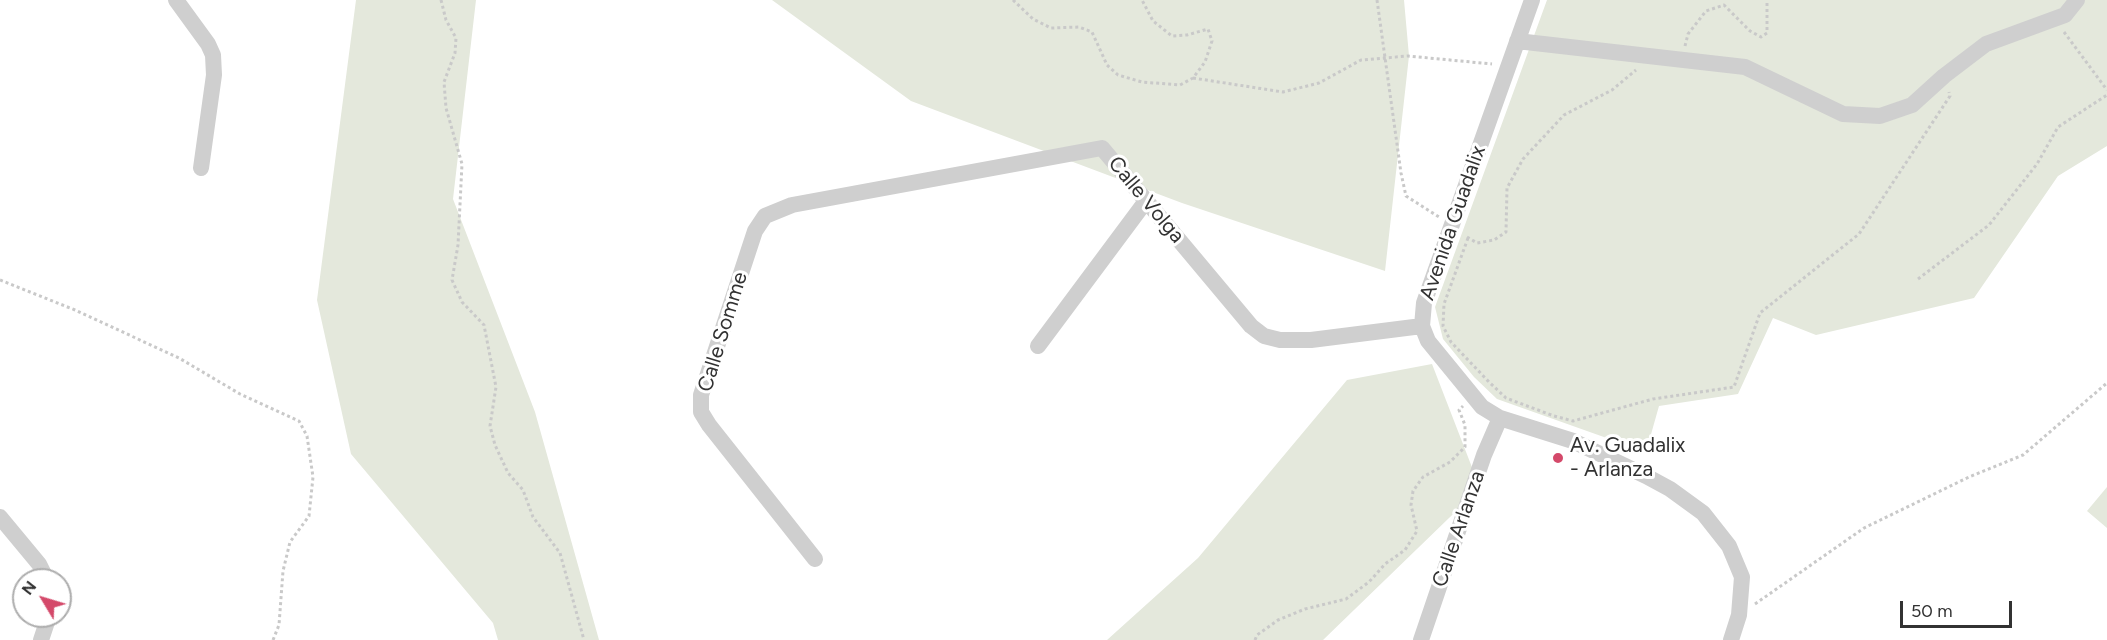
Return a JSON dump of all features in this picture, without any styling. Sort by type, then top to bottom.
[{"type":"street","points":[[176,0],[208,44],[213,55],[214,75],[201,168]]},
{"type":"street","name":"Avenida Guadalix","points":[[1532,0],[1424,303],[1422,326],[1428,341],[1482,407],[1500,418],[1573,441],[1662,485],[1703,513],[1729,546],[1742,577],[1739,615],[1731,640]]},
{"type":"street","points":[[1517,41],[1744,67],[1843,114],[1880,116],[1912,105],[1944,76],[1986,44],[2065,15],[2077,0]]},
{"type":"street","name":"Calle Volga","points":[[765,216],[792,205],[1102,148],[1251,326],[1264,336],[1280,340],[1311,340],[1422,326]]},
{"type":"street","points":[[1038,346],[1146,201]]},
{"type":"street","name":"Calle Somme","points":[[765,216],[755,231],[701,395],[701,412],[814,559]]},
{"type":"street","name":"Calle Arlanza","points":[[1421,640],[1500,418]]},
{"type":"street","points":[[0,517],[41,568]]},
{"type":"path","points":[[441,0],[446,20],[456,38],[455,53],[444,82],[446,108],[462,164],[458,244],[452,280],[462,302],[484,325],[496,387],[490,426],[495,445],[508,473],[523,490],[534,517],[560,553],[584,640]]},
{"type":"path","points":[[1013,0],[1034,19],[1052,28],[1079,27],[1092,33],[1107,65],[1118,75],[1142,82],[1180,85],[1194,78],[1205,62],[1212,41],[1208,29],[1187,35],[1172,36],[1152,21],[1142,0]]},
{"type":"path","points":[[1682,60],[1688,34],[1706,11],[1724,5],[1750,31],[1761,37],[1767,33],[1767,0]]},
{"type":"path","points":[[2054,19],[2107,90]]},
{"type":"path","points":[[1194,78],[1283,92],[1319,83],[1361,60],[1408,56],[1508,65]]},
{"type":"path","points":[[1468,238],[1444,304],[1443,326],[1451,342],[1506,398],[1573,421],[1653,399],[1734,387],[1760,313],[1859,234],[1950,96],[1944,76]]},
{"type":"path","points":[[1918,279],[1989,225],[2037,164],[2058,127],[2107,95]]},
{"type":"path","points":[[0,280],[75,310],[179,358],[240,394],[299,421],[307,436],[314,477],[309,516],[290,542],[283,571],[279,625],[273,640]]},
{"type":"path","points":[[1739,615],[1864,528],[1969,477],[2023,455],[2107,383]]},
{"type":"path","points":[[1254,640],[1257,635],[1278,621],[1305,609],[1346,599],[1369,582],[1385,564],[1405,550],[1416,531],[1411,505],[1413,491],[1423,477],[1450,462],[1465,447],[1465,425],[1459,410],[1473,397]]},
{"type":"shaded area","points":[[356,0],[476,0],[453,199],[535,412],[599,640],[498,640],[493,623],[351,454],[317,300]]},
{"type":"shaded area","points":[[772,0],[1404,0],[1409,56],[1385,271],[1182,203],[911,101]]},
{"type":"shaded area","points":[[1547,0],[2107,0],[2107,146],[2058,176],[1974,298],[1816,335],[1773,318],[1738,394],[1659,406],[1646,452],[1497,399],[1474,377],[1443,339],[1435,307]]},
{"type":"shaded area","points":[[1432,364],[1480,488],[1323,640],[1107,640],[1198,558],[1347,380]]},
{"type":"shaded area","points":[[2107,487],[2107,528],[2087,511]]},
{"type":"place","name":"Av. Guadalix - Arlanza","points":[[1558,458]]}]
